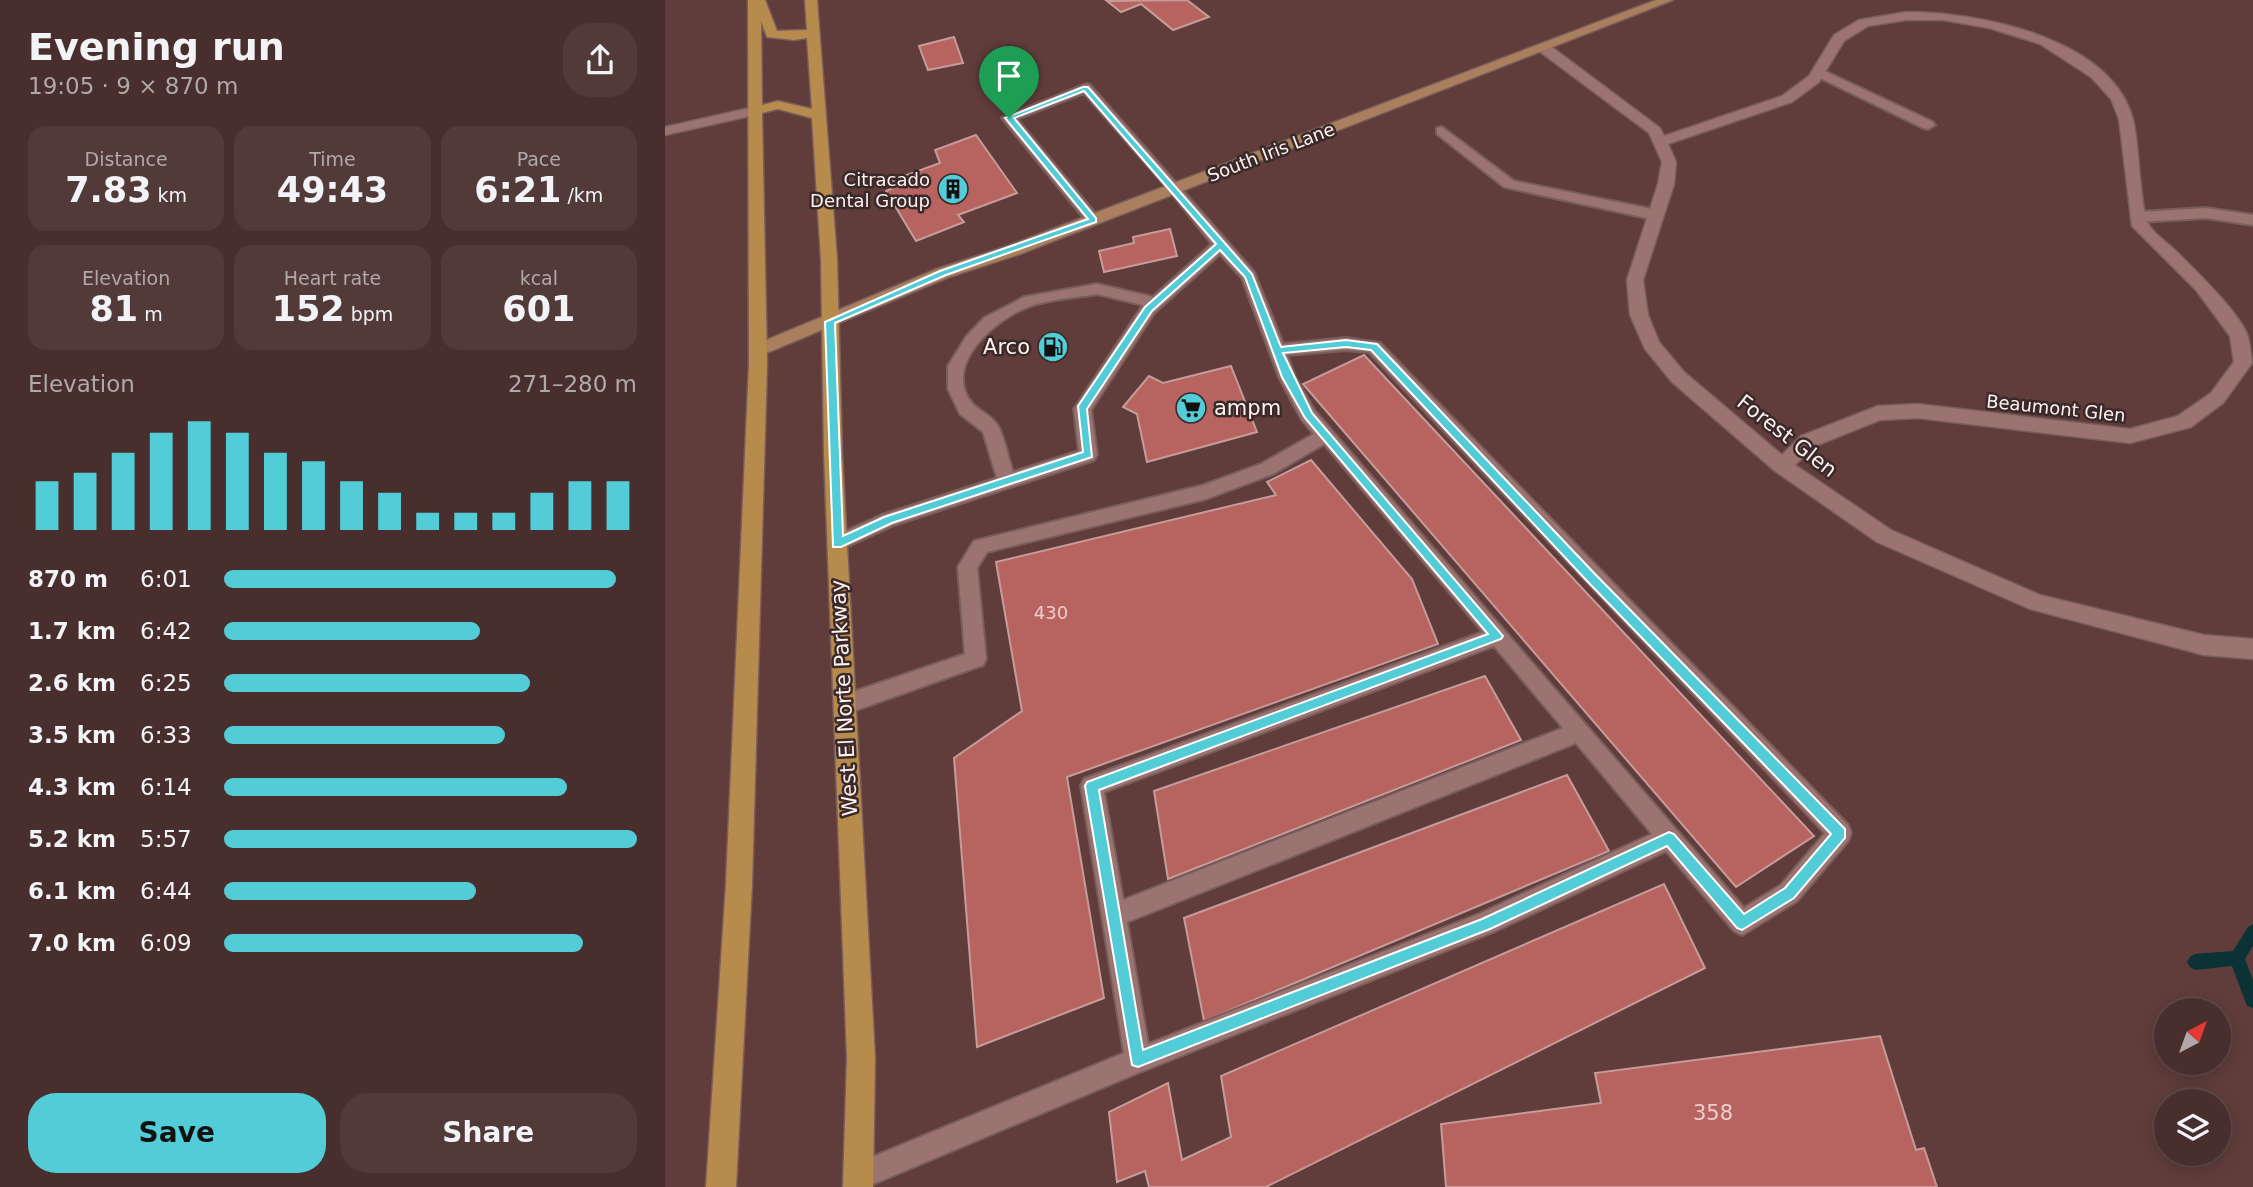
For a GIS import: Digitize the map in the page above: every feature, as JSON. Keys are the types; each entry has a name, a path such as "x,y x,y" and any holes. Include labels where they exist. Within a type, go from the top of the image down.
{"main road":[{"path":"721,1187 739,884 758,350 754,0"},
{"path":"760,0 772,34 794,36 813,33"},
{"name":"West El Norte Parkway","path":"811,0 829,259 837,543 860,1058 858,1182"},
{"path":"754,111 778,105 819,115"}],"street":[{"name":"South Iris Lane","path":"758,350 943,273 1093,220 1667,0"},
{"name":"Beaumont Glen","path":"1661,142 1787,99 1814,79 1839,38 1864,23 1906,16 1943,16 1991,24 2045,41 2096,74 2117,98 2126,119 2140,226 2201,286 2239,335 2243,363 2217,398 2184,422 2130,436 1918,411 1878,413 1808,441 1782,466"},
{"path":"1544,48 1655,131 1661,142"},
{"path":"665,131 754,111"},
{"name":"Forest Glen","path":"1661,142 1669,162 1635,281 1639,315 1651,345 1678,377 1782,466 1884,536 2037,603 2204,645 2253,649"}],"lane":[{"path":"1818,72 1928,125"},
{"path":"1093,220 1009,118 1086,88 1249,276 1287,377 1308,415 1742,923 1789,893 1840,834 1591,577 1374,347 1346,344 1278,350"},
{"path":"1442,131 1509,184 1656,215"},
{"path":"2138,217 2206,212 2253,220"},
{"path":"837,543 888,520 1088,455 1081,409 1149,309 1220,245"},
{"path":"1007,482 990,428 966,410 956,389 956,366 972,341 990,322 1024,302 1097,289 1156,303"},
{"path":"845,704 976,659 967,567 981,546 1206,492 1267,469 1326,435"},
{"path":"1138,1060 1092,786 1497,636"},
{"path":"1114,915 1578,732"},
{"path":"858,1182 1138,1060 1485,925 1669,838"}],"building":[{"path":"1187,0 1209,17 1173,30 1141,4 1121,12 1107,1"},
{"path":"954,37 963,63 928,70 919,46"},
{"name":"Citracado Dental Group","path":"976,135 1017,193 958,215 964,222 916,241 886,191 896,187 893,180 940,163 935,150"},
{"path":"1170,229 1177,256 1104,272 1099,251 1134,243 1133,237"},
{"path":"1364,355 1814,836 1736,887 1303,384"},
{"path":"1231,366 1257,432 1147,462 1137,414 1123,407 1149,376 1163,383"},
{"path":"1311,460 1412,579 1438,644 1067,777 1104,998 977,1047 954,758 1022,711 996,562 1276,495 1267,482"},
{"path":"1485,676 1521,740 1168,879 1154,791"},
{"path":"1567,775 1609,851 1204,1021 1184,918"},
{"path":"1664,884 1705,968 1266,1187 1149,1187 1145,1171 1117,1182 1109,1112 1168,1083 1182,1160 1231,1137 1221,1076"},
{"path":"1880,1036 1916,1150 1924,1148 1937,1187 1446,1187 1441,1124 1601,1103 1595,1073"}],"waterway":[{"path":"2237,958 2253,932"},
{"path":"2195,962 2237,958"},
{"path":"2237,958 2253,1000"}],"place":[{"name":"Citracado Dental Group","path":"953,189"},
{"name":"Arco","path":"1053,347"},
{"name":"ampm","path":"1191,408"}],"route":[{"path":"1009,118 1086,88 1249,276 1278,350 1346,344 1374,347 1591,577 1840,834 1789,893 1742,923 1669,838 1485,925 1138,1060 1092,786 1497,636 1308,415 1287,377 1249,276 1220,245 1149,309 1081,409 1088,455 888,520 837,543 830,322 943,273 1093,220 1009,118"}]}
